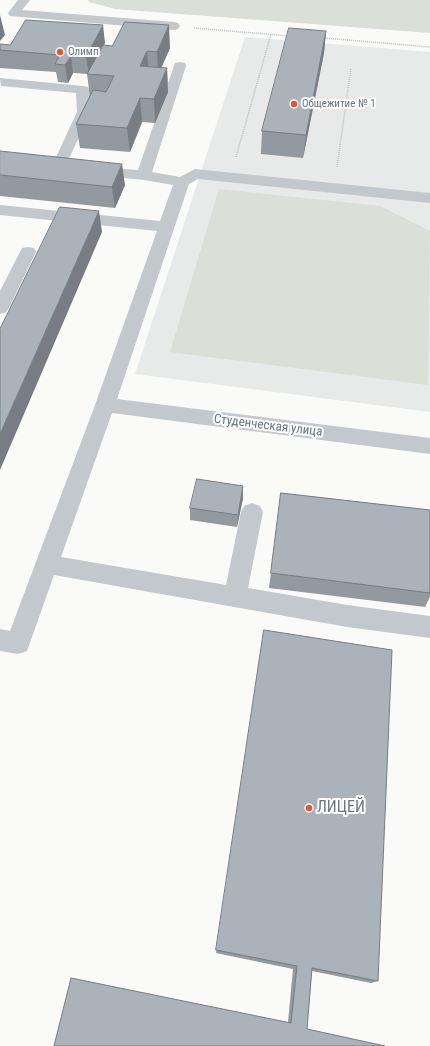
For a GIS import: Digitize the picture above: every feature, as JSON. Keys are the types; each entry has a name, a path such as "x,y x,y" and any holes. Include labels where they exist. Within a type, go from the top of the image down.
{"street":[{"path":"14,13 24,0"},
{"path":"0,17 14,13 174,26"},
{"path":"144,175 180,66"},
{"path":"1,82 83,90 84,112 51,168 144,175 182,182"},
{"path":"0,640 18,643 105,405 182,182 194,174 334,187 430,198"},
{"path":"0,210 167,227"},
{"path":"0,308 28,252"},
{"name":"Студенческая улица","path":"105,405 430,446"},
{"path":"235,596 252,512"},
{"path":"47,564 346,616 430,627"}],"path":[{"path":"174,26 294,36"},
{"path":"230,177 270,34"},
{"path":"318,38 430,47"},
{"path":"334,187 351,68"}],"shaded area":[{"path":"88,0 430,0 430,33 115,9 89,2"},
{"path":"245,37 430,52 430,412 135,374"},
{"path":"219,189 380,206 430,231 428,385 170,352"}],"building":[{"path":"26,20 103,25 86,57 71,56 65,65 55,64 60,55 0,50 0,44 10,45"},
{"path":"125,22 169,25 157,52 147,51 140,66 167,68 154,99 140,98 127,128 76,124 93,90 106,92 114,76 87,74 103,45 112,46"},
{"name":"Общежитие № 1","path":"289,28 326,31 306,135 262,131"},
{"path":"0,151 122,164 112,187 0,175"},
{"path":"60,207 99,211 0,434 0,329"},
{"path":"197,479 243,486 238,515 190,508"},
{"path":"281,493 430,510 430,593 271,573"},
{"name":"ЛИЦЕЙ","path":"264,630 392,650 378,981 312,968 307,1029 385,1046 54,1046 71,978 291,1023 297,966 216,950"}],"place":[{"name":"Олимп","path":"60,52"},
{"name":"Общежитие № 1","path":"294,104"},
{"name":"ЛИЦЕЙ","path":"309,808"}]}
